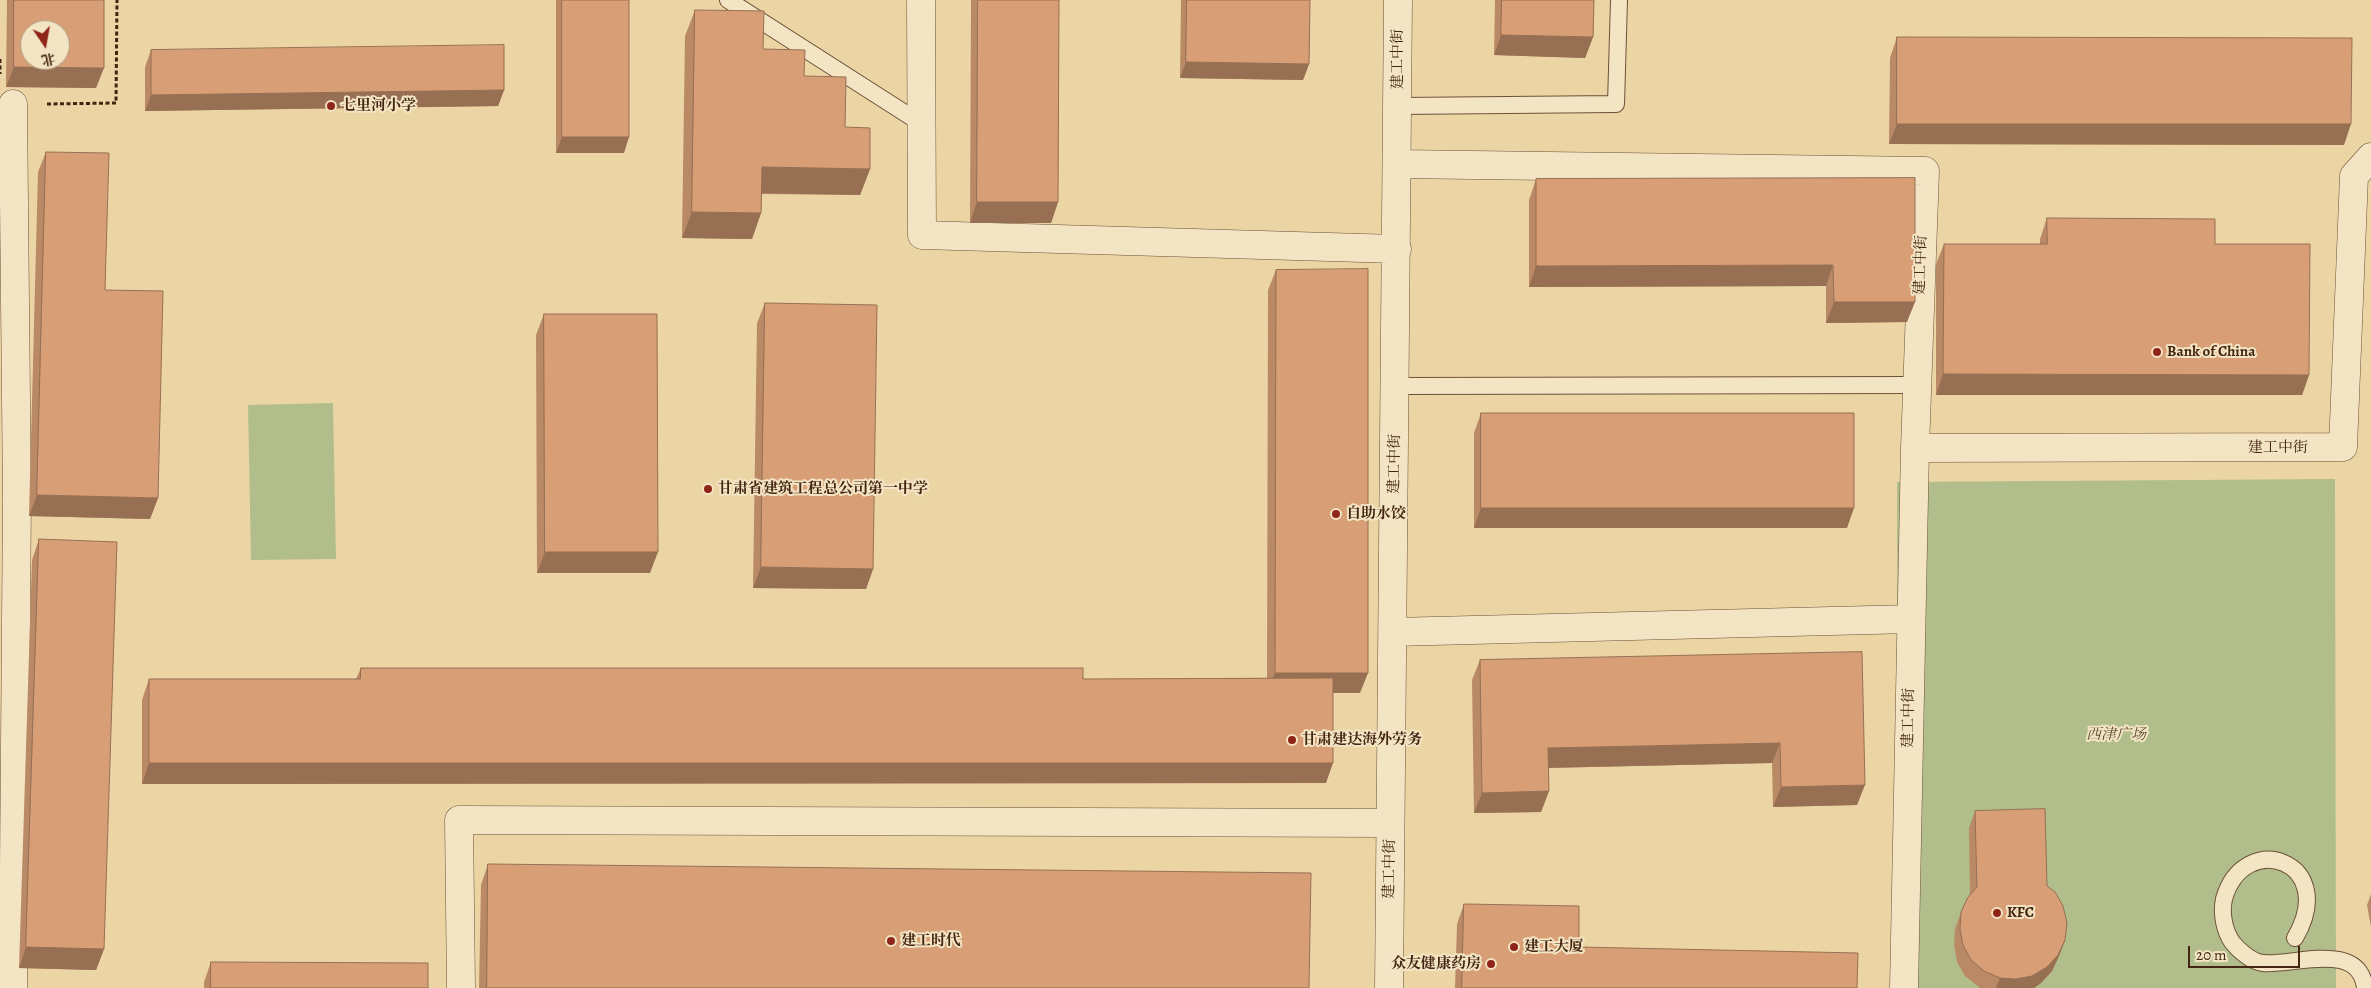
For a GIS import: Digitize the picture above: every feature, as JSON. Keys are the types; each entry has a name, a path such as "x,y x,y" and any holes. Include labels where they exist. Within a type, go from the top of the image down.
{"street":[{"path":"920,0 922,235 1397,250"},
{"name":"建工中街","path":"1389,988 1396,386 1398,0"},
{"path":"13,104 17,488 13,988"},
{"name":"建工中街","path":"1914,448 2343,447 2354,176 2371,156"},
{"name":"建工中街","path":"1398,164 1924,171 1914,448 1904,988"},
{"path":"1393,632 1911,619"},
{"path":"461,988 459,820 1390,823"}],"lane":[{"path":"728,0 922,124"},
{"path":"1398,106 1616,104 1619,0"},
{"path":"1396,386 1917,385"},
{"path":"2295,938 2303,924 2307,908 2307,892 2303,880 2295,870 2285,863 2273,859 2260,860 2238,872 2228,888 2223,906 2224,924 2232,942 2244,955 2262,963 2330,957 2341,959 2351,964 2359,973 2365,988"}],"path":[{"path":"13,104 116,103 117,0"}],"green space":[{"path":"333,403 336,559 251,560 248,405"},
{"name":"西津广场","path":"2335,479 2336,988 1898,988 1897,482"}],"building":[{"path":"14,0 104,0 104,68 70,68 70,20 20,20 20,67 14,67"},
{"path":"562,0 629,0 629,137 562,137"},
{"path":"978,0 1059,0 1058,202 977,202"},
{"path":"1187,0 1310,0 1309,64 1186,62"},
{"path":"1502,0 1594,0 1593,37 1501,35"},
{"path":"695,10 764,11 763,49 805,50 804,76 846,77 845,127 870,128 870,169 762,167 761,213 692,212"},
{"path":"1897,37 2352,38 2351,124 1897,124"},
{"path":"504,45 504,90 151,95 151,50"},
{"path":"46,152 109,153 105,290 163,291 158,498 37,495"},
{"path":"1915,178 1915,302 1834,302 1833,265 1536,266 1536,179"},
{"path":"2047,218 2215,219 2215,244 2310,244 2309,375 1943,374 1944,244 2047,244"},
{"path":"1368,269 1368,673 1275,673 1276,270"},
{"path":"765,303 877,305 873,569 761,567"},
{"path":"544,314 657,314 658,552 545,552"},
{"path":"1481,413 1854,413 1854,508 1481,508"},
{"path":"39,539 117,542 104,949 26,947"},
{"path":"1862,652 1865,785 1781,787 1780,743 1548,748 1549,791 1482,793 1480,660"},
{"path":"361,668 1083,668 1083,679 1333,678 1333,763 149,763 149,679 360,679"},
{"path":"2045,809 2047,886 2055,892 2063,906 2067,923 2065,940 2058,955 2047,967 2032,976 2016,979 2000,978 1984,971 1971,960 1963,945 1960,929 1961,912 1968,897 1977,887 1975,811"},
{"name":"建工时代","path":"488,864 1311,873 1309,988 487,988"},
{"path":"1464,904 1579,906 1579,947 1858,953 1857,988 1462,988"},
{"path":"211,962 428,963 428,988 211,988"}],"place":[{"name":"七里河小学","path":"331,106"},
{"name":"Bank of China","path":"2157,352"},
{"name":"甘肃省建筑工程总公司第一中学","path":"708,489"},
{"name":"自助水饺","path":"1336,514"},
{"name":"甘肃建达海外劳务","path":"1292,740"},
{"name":"KFC","path":"1997,913"},
{"name":"建工时代","path":"891,941"},
{"name":"建工大厦","path":"1514,947"},
{"name":"众友健康药房","path":"1491,964"}]}
